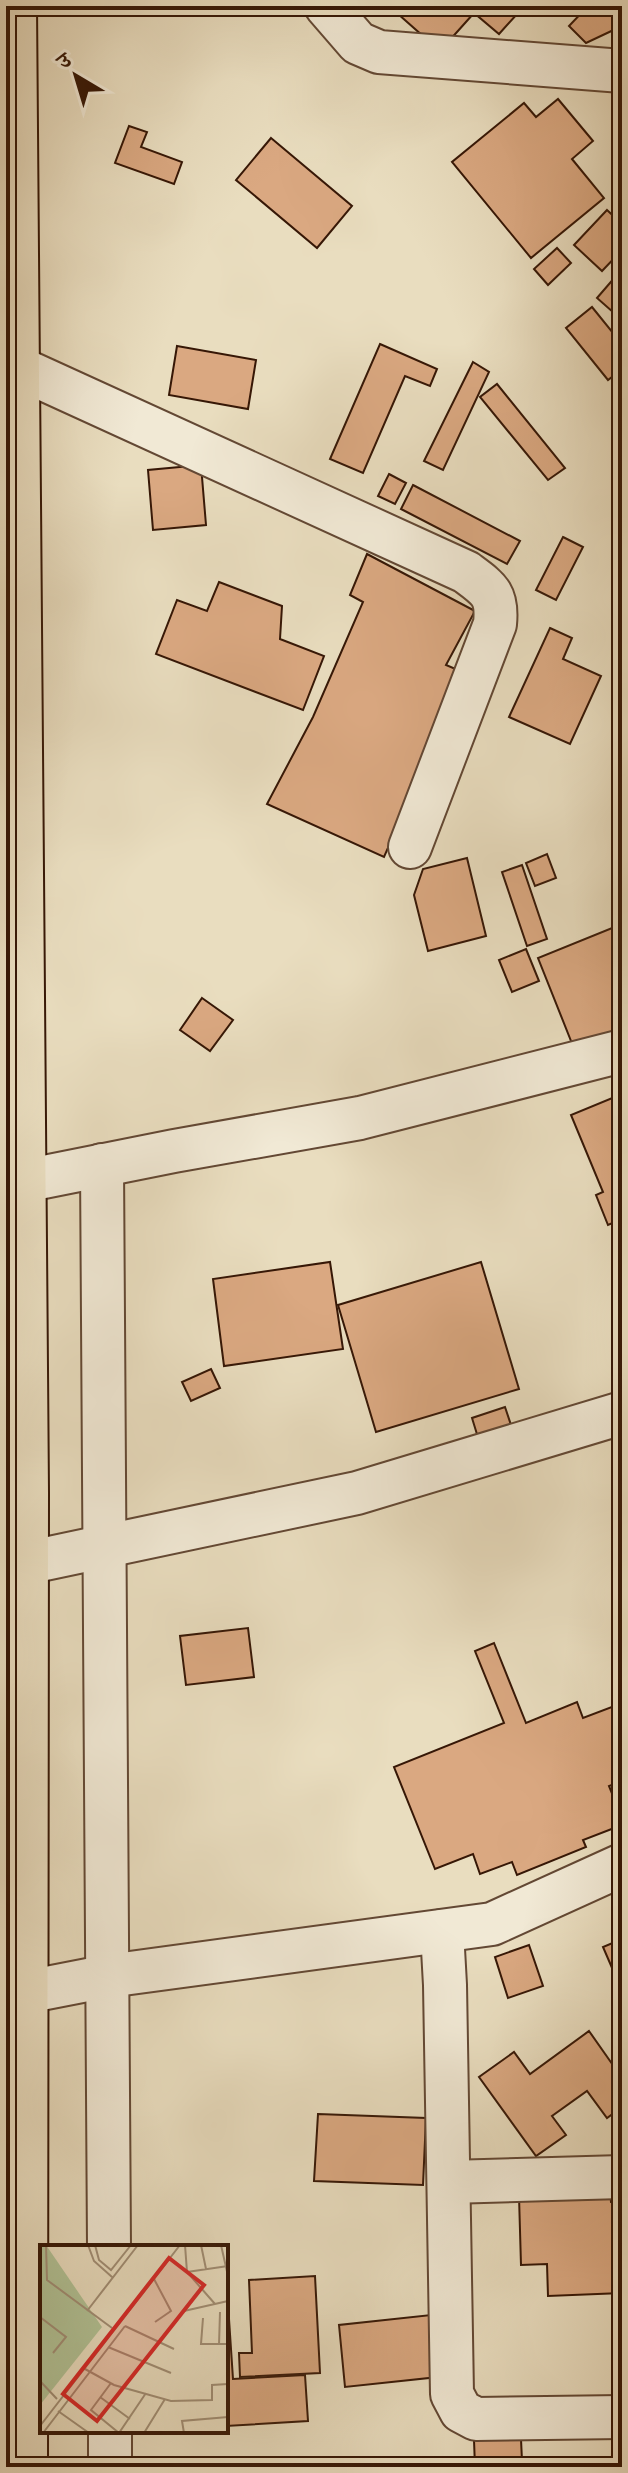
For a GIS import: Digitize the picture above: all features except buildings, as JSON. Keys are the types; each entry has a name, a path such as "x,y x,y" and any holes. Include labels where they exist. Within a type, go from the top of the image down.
{"main road":[{"path":"11,18 24,1181 25,2467"}],"street":[{"path":"326,6 358,43 379,52 622,71"},
{"path":"17,367 466,572 488,588 497,604 495,624 410,847"},
{"path":"24,1181 360,1118 622,1051"},
{"path":"102,1165 109,2245"},
{"path":"26,1563 357,1493 622,1413"},
{"path":"26,1992 108,1976 492,1924 622,1865"},
{"path":"442,1931 452,2394 461,2411 476,2419 622,2417"},
{"path":"449,2182 622,2177"},
{"path":"110,2433 110,2467"}]}
